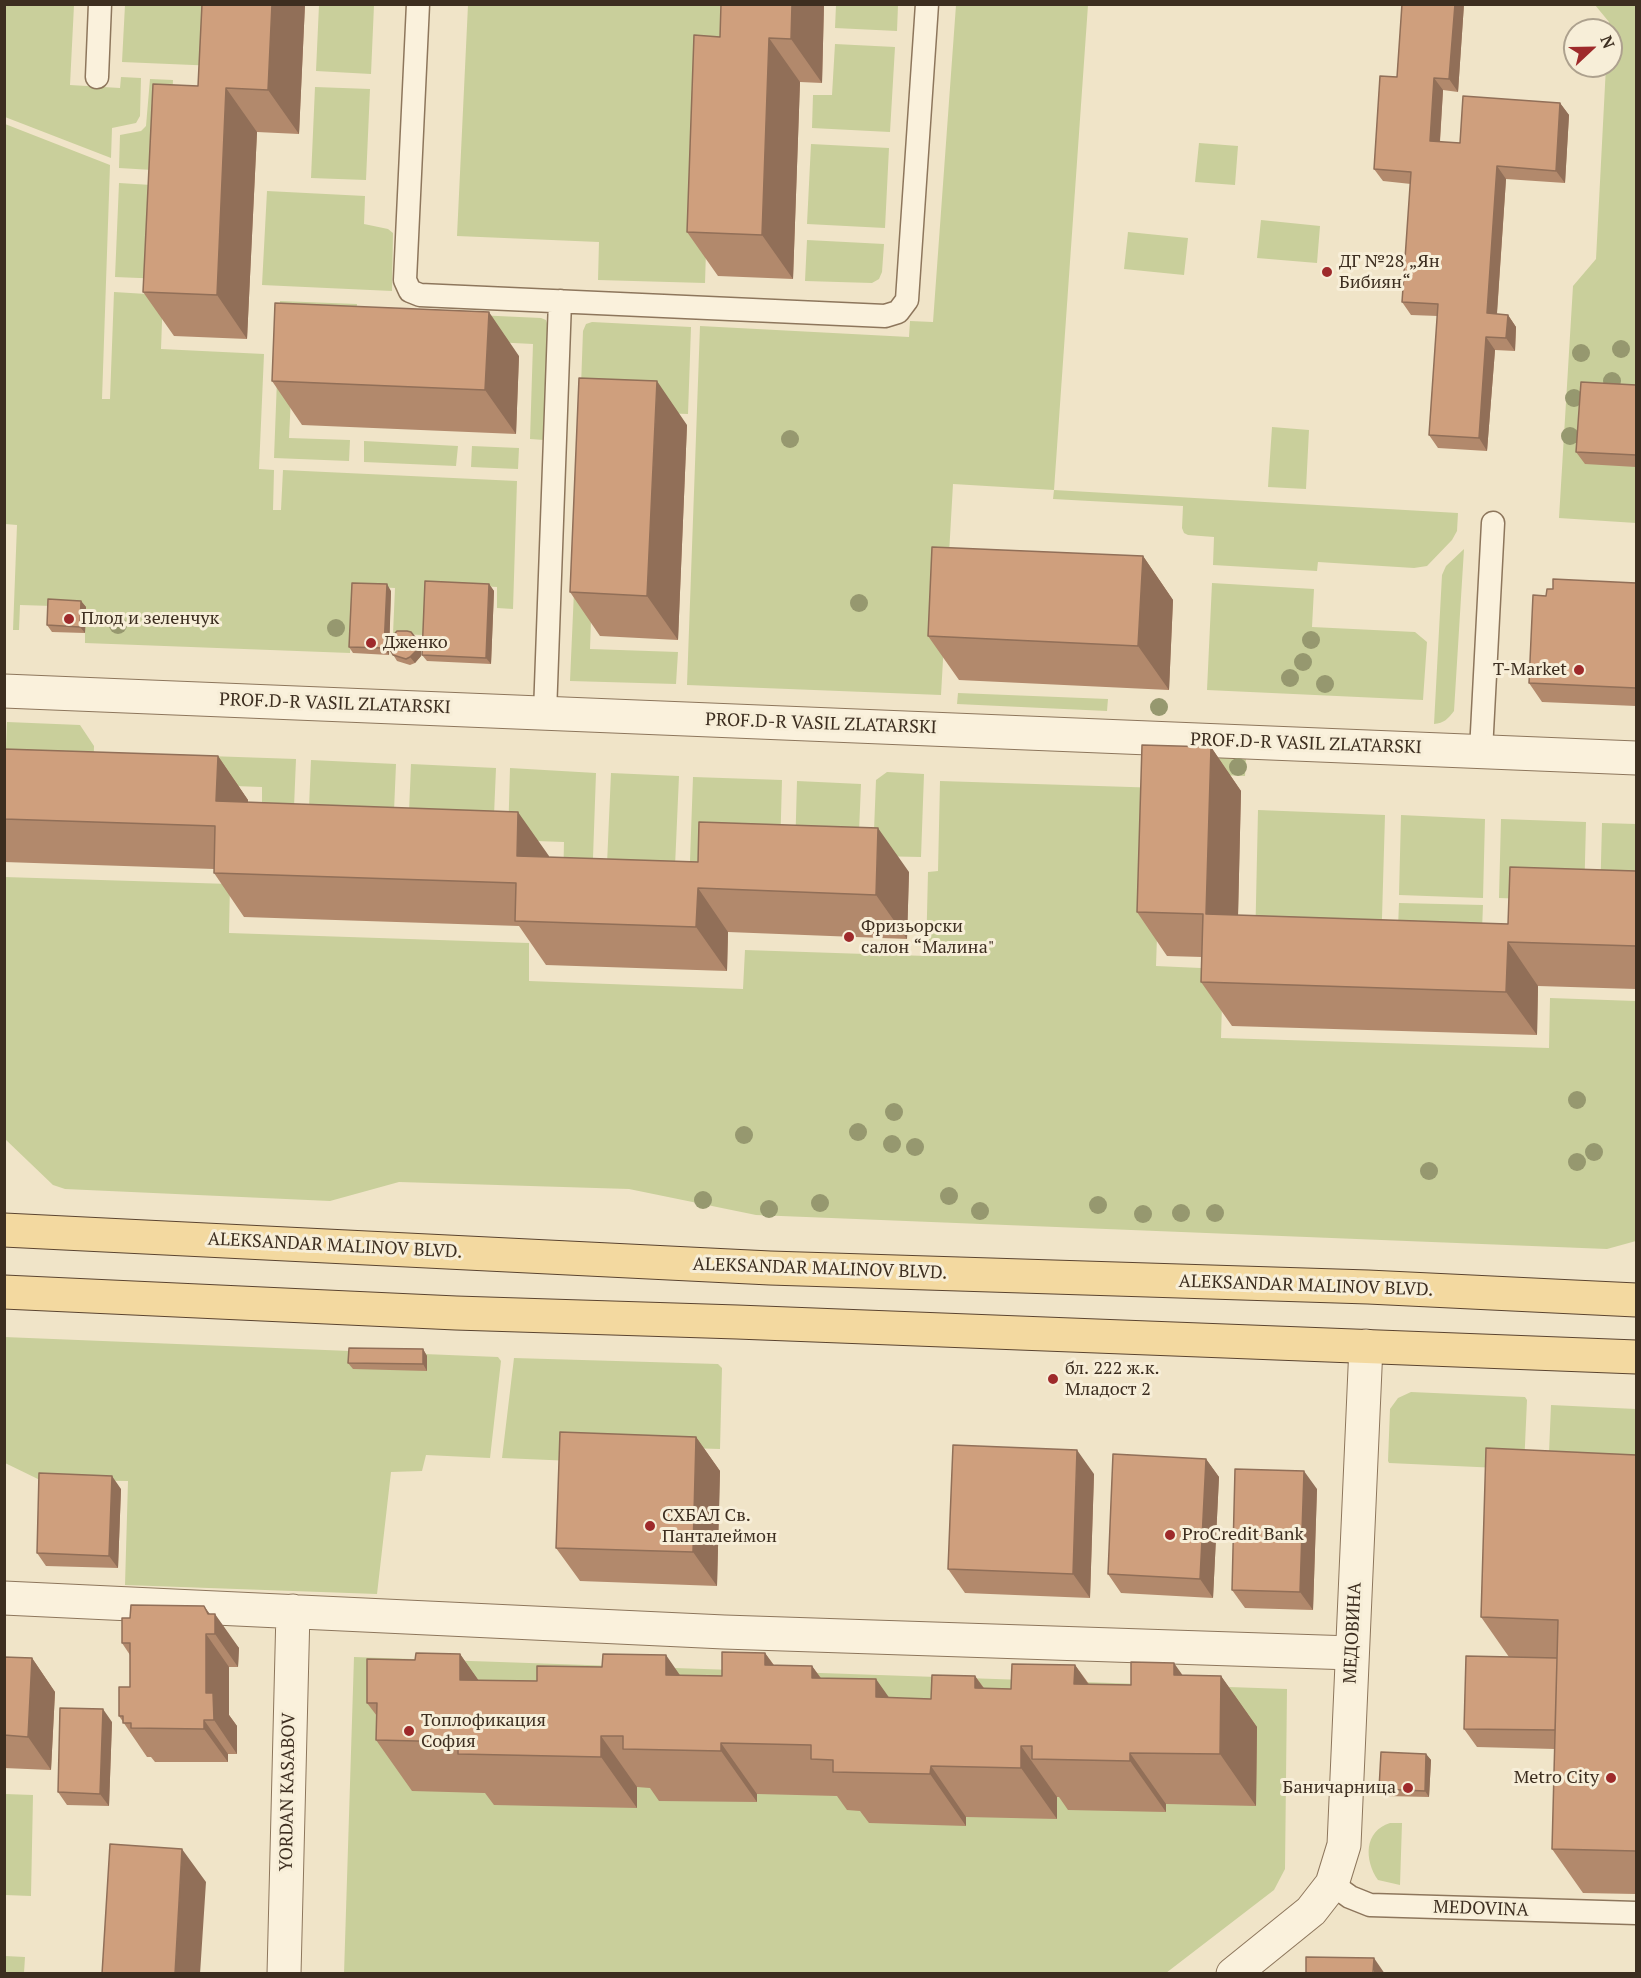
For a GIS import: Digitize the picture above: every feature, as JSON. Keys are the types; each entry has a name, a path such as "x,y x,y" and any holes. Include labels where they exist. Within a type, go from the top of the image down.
{"main road":[{"name":"ALEKSANDAR MALINOV BLVD.","path":"4,1230 770,1268 1356,1287 1636,1300"},
{"path":"4,1292 456,1313 1636,1357"}],"street":[{"name":"PROF.D-R VASIL ZLATARSKI","path":"4,691 1636,758"},
{"name":"МЕДОВИНА","path":"1332,1884 1344,1845 1366,1346"},
{"path":"4,1598 724,1632 1352,1653"},
{"name":"YORDAN KASABOV","path":"284,1974 293,1611"},
{"path":"1233,1974 1311,1911 1332,1884"}],"lane":[{"path":"97,77 100,4"},
{"path":"418,4 405,280 410,291 420,295 885,316 898,312 907,300 927,4"},
{"path":"545,713 560,301"},
{"path":"1481,751 1493,523"},
{"name":"MEDOVINA","path":"1332,1884 1350,1897 1370,1905 1636,1913"}],"green space":[{"path":"6,5 74,5 70,85 120,88 121,77 141,78 140,116 136,123 112,128 111,158 5,117"},
{"path":"125,5 220,5 217,66 122,62"},
{"path":"319,5 374,5 371,74 316,71"},
{"path":"468,5 741,5 710,123 705,283 598,280 599,242 457,236"},
{"path":"836,5 898,5 897,31 835,28"},
{"path":"956,5 1088,5 1054,490 953,484 941,695 687,685 700,326 909,337 910,321 933,322"},
{"path":"1595,5 1636,5 1636,523 1559,518 1573,286 1596,259 1605,78 1623,78 1623,18 1606,18"},
{"path":"835,44 895,47 890,132 812,128 813,95 832,95"},
{"path":"150,79 173,80 169,171 119,168 120,135 141,131 146,126"},
{"path":"315,87 370,89 366,180 311,178"},
{"path":"5,124 110,165 102,399 110,399 114,292 163,295 161,349 264,354 259,469 274,470 273,510 281,510 283,470 517,481 513,609 497,608 497,587 426,583 424,635 393,634 395,588 354,586 350,653 85,643 85,607 20,605 19,630 13,630 17,525 5,524"},
{"path":"1199,143 1238,146 1235,185 1195,182"},
{"path":"811,144 889,148 885,228 807,224"},
{"path":"119,183 168,186 164,279 115,277"},
{"path":"267,191 365,196 364,224 388,229 393,233 392,291 262,285"},
{"path":"1261,220 1320,226 1317,263 1257,258"},
{"path":"1128,232 1188,238 1184,275 1124,269"},
{"path":"807,240 884,244 882,272 879,279 872,283 805,281"},
{"path":"280,301 357,304 355,335 294,333 289,438 350,440 349,461 274,458"},
{"path":"476,315 546,320 548,326 544,440 530,439 533,344 474,341"},
{"path":"592,322 691,327 688,414 600,411 578,469 583,331 586,324"},
{"path":"1272,427 1309,430 1306,489 1268,487"},
{"path":"364,441 458,446 456,466 364,462"},
{"path":"472,446 519,448 518,469 471,467"},
{"path":"1054,490 1458,513 1457,531 1452,540 1427,566 1414,568 1318,562 1317,571 1213,565 1214,537 1184,533 1182,528 1183,506 1053,499"},
{"path":"1464,549 1454,711 1446,720 1434,724 1442,575 1446,566"},
{"path":"1212,583 1314,589 1312,627 1415,632 1427,642 1423,700 1207,690"},
{"path":"574,591 592,592 590,649 678,652 676,684 570,681"},
{"path":"958,693 1108,699 1107,711 957,704"},
{"path":"7,722 80,725 94,746 93,781 5,777"},
{"path":"1173,755 1246,759 1245,776 1172,773"},
{"path":"209,756 296,759 293,832 262,831 262,787 207,785"},
{"path":"311,760 396,764 393,835 308,832"},
{"path":"411,764 496,768 493,839 408,836"},
{"path":"510,768 596,773 592,886 563,885 564,842 508,840"},
{"path":"887,772 924,774 921,857 873,856 876,780"},
{"path":"611,773 679,776 674,889 606,887"},
{"path":"693,777 782,780 780,853 689,889"},
{"path":"797,781 861,784 858,856 795,853"},
{"path":"940,781 1162,788 1156,966 1223,969 1221,1038 1549,1048 1550,998 1636,1001 1636,1241 1607,1249 756,1215 629,1189 399,1182 330,1201 65,1189 53,1185 5,1139 4,877 230,884 229,933 529,943 529,981 743,989 745,950 926,956 928,872 938,871"},
{"path":"1258,810 1385,815 1381,952 1255,948"},
{"path":"1401,815 1485,819 1483,898 1399,895"},
{"path":"1501,819 1586,822 1584,901 1499,898"},
{"path":"1602,823 1636,824 1636,903 1600,902"},
{"path":"1399,903 1483,905 1481,955 1397,952"},
{"path":"4,1337 498,1357 501,1361 490,1458 426,1455 422,1471 391,1472 377,1594 125,1585 128,1481 40,1480 5,1463"},
{"path":"514,1358 718,1364 722,1368 720,1449 579,1445 573,1461 502,1458"},
{"path":"1411,1392 1525,1397 1527,1400 1524,1467 1521,1469 1389,1463 1390,1409 1398,1398"},
{"path":"1551,1405 1636,1409 1636,1458 1549,1453"},
{"path":"354,1657 1287,1689 1285,1869 1274,1890 1166,1973 344,1974"},
{"path":"5,1794 33,1795 31,1896 5,1895"},
{"path":"1390,1823 1402,1823 1400,1885 1378,1880 1370,1864 1371,1839 1375,1832"},
{"path":"5,1956 25,1957 24,1973 5,1973"}],"building":[{"path":"202,4 272,4 268,90 226,88 217,295 143,292 153,84 198,86"},
{"path":"721,4 792,4 791,39 769,38 762,235 687,232 694,35 720,37"},
{"path":"1402,4 1455,4 1449,79 1434,78 1430,141 1460,143 1463,96 1560,103 1556,171 1497,166 1487,313 1508,315 1506,338 1486,337 1479,438 1429,435 1438,304 1402,302 1411,172 1374,169 1380,76 1397,77"},
{"path":"275,303 489,312 485,390 272,381"},
{"path":"579,378 657,381 647,596 570,592"},
{"path":"1581,382 1636,385 1636,455 1576,452"},
{"path":"932,547 1143,556 1138,646 928,636"},
{"path":"1553,579 1636,583 1636,688 1529,683 1533,595 1546,596 1547,589 1553,589"},
{"path":"425,581 489,584 486,658 422,655"},
{"path":"352,583 387,584 384,648 349,647"},
{"name":"Плод и зеленчук","path":"48,599 81,601 80,627 47,625"},
{"path":"397,631 411,632 417,640 417,650 406,659 393,655 388,646"},
{"path":"1142,745 1211,747 1206,914 1508,924 1510,867 1636,871 1636,946 1508,942 1506,992 1201,982 1203,914 1137,912"},
{"path":"4,749 218,756 216,801 518,812 517,856 698,862 699,822 878,828 876,895 698,888 696,927 515,921 516,883 214,873 215,826 4,819"},
{"path":"349,1348 423,1349 423,1364 348,1363"},
{"path":"560,1432 696,1437 693,1552 556,1548"},
{"path":"953,1445 1077,1450 1073,1574 948,1569"},
{"name":"Metro City","path":"1486,1448 1636,1455 1636,1851 1552,1849 1558,1620 1481,1617"},
{"name":"ProCredit Bank","path":"1113,1454 1206,1459 1200,1579 1108,1574"},
{"path":"1235,1469 1304,1471 1300,1592 1232,1590"},
{"path":"39,1473 112,1476 109,1556 37,1553"},
{"path":"131,1605 204,1606 208,1614 215,1614 215,1634 206,1634 206,1693 213,1693 214,1720 204,1720 204,1729 131,1728 131,1723 123,1723 123,1716 119,1716 119,1687 130,1687 130,1643 122,1643 122,1618 130,1618"},
{"path":"722,1652 765,1653 765,1665 812,1666 812,1678 876,1679 876,1697 931,1699 932,1675 975,1676 975,1688 1011,1689 1012,1664 1075,1665 1074,1684 1131,1685 1131,1662 1174,1663 1174,1675 1221,1676 1220,1754 1130,1753 1130,1761 1032,1759 1032,1746 1021,1746 1021,1768 931,1766 930,1774 833,1772 833,1760 811,1759 811,1745 721,1743 721,1751 623,1749 623,1736 601,1736 601,1757 458,1754 458,1742 376,1740 377,1703 367,1703 367,1659 415,1660 416,1653 460,1654 460,1680 537,1681 537,1666 602,1667 603,1654 666,1655 666,1675 722,1676"},
{"path":"1466,1656 1557,1658 1555,1730 1464,1729"},
{"path":"4,1657 32,1658 28,1737 4,1735"},
{"path":"60,1708 103,1709 100,1794 58,1792"},
{"path":"1381,1752 1426,1754 1425,1791 1379,1789"},
{"path":"110,1844 182,1849 175,1974 102,1974"},
{"path":"1306,1957 1374,1958 1373,1973 1388,1974 1306,1974"}],"place":[{"name":"ДГ №28 „Ян Бибиян“","path":"1327,272"},
{"name":"Плод и зеленчук","path":"69,619"},
{"name":"Дженко","path":"371,643"},
{"name":"T-Market","path":"1579,670"},
{"name":"Фризьорски салон “Малина\"","path":"849,937"},
{"name":"бл. 222 ж.к. Младост 2","path":"1053,1379"},
{"name":"СХБАЛ Св. Панталеймон","path":"650,1526"},
{"name":"ProCredit Bank","path":"1170,1535"},
{"name":"Топлофикация София","path":"409,1731"},
{"name":"Metro City","path":"1611,1778"},
{"name":"Баничарница","path":"1408,1788"}]}
